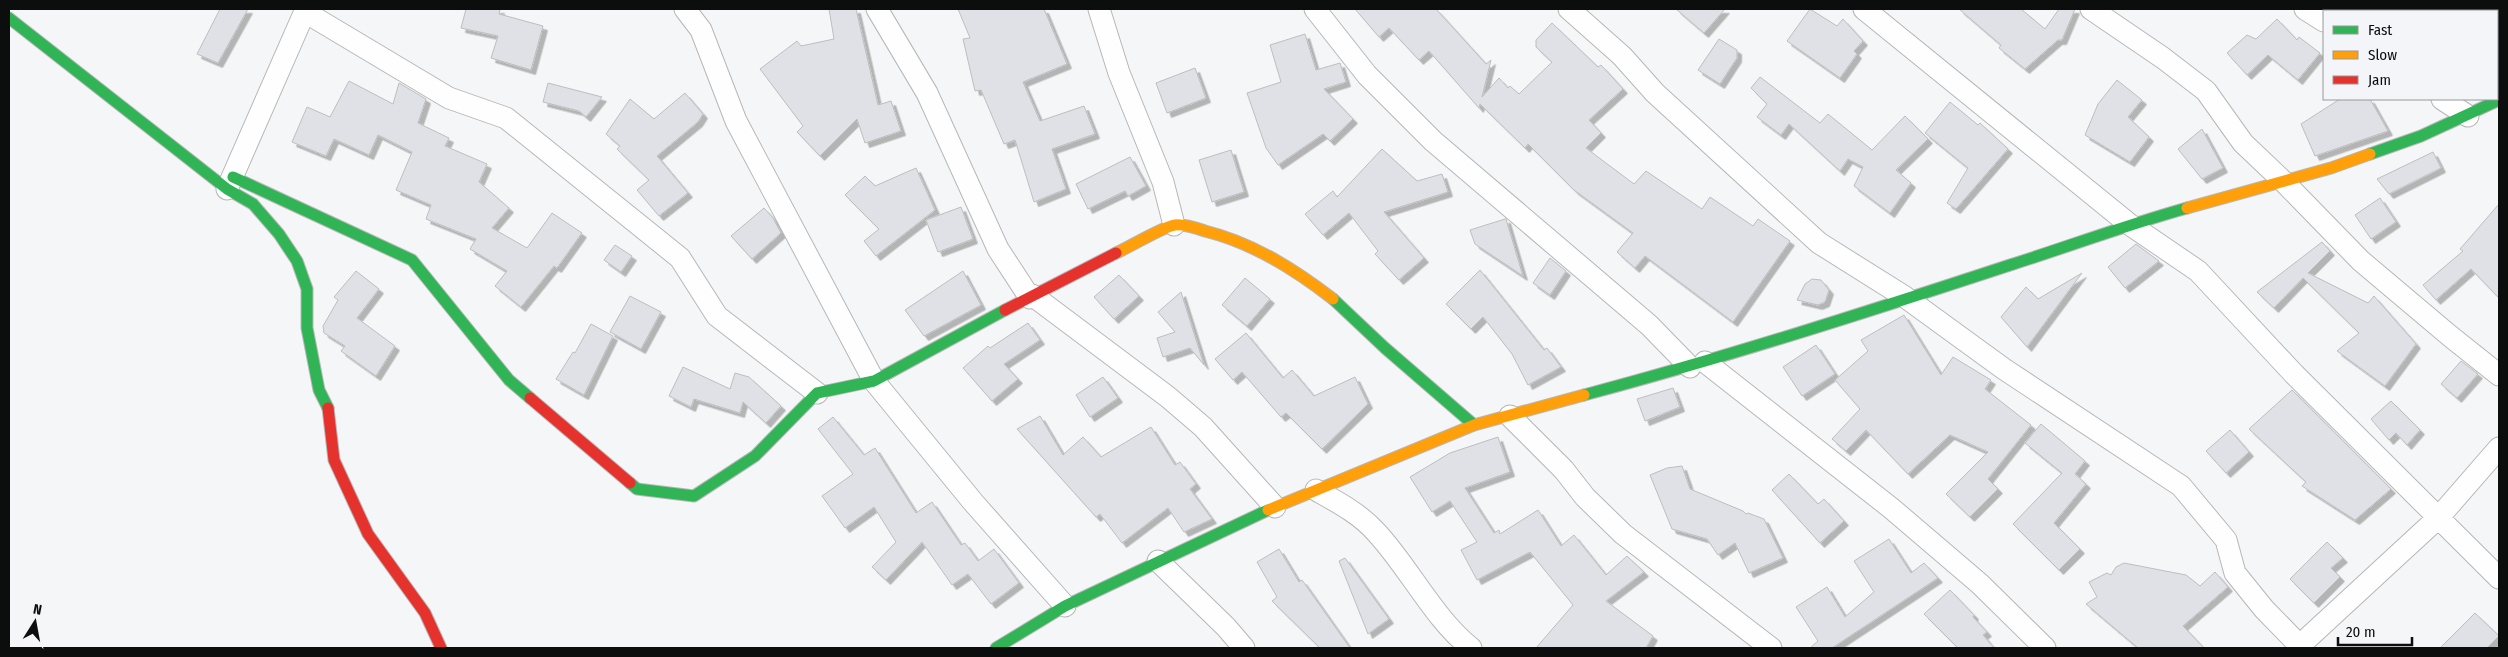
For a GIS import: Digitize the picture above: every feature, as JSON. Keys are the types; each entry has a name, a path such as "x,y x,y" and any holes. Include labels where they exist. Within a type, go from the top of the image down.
{"street":[{"path":"685,9 701,30 736,121 874,380 973,502 1064,606"},
{"path":"877,9 927,93 998,249 1031,296 1168,397 1203,427 1275,507"},
{"path":"1099,9 1119,73 1163,182 1174,226"},
{"path":"1315,9 1367,75 1433,141 1697,364 1890,508 1965,571 2045,648"},
{"path":"1569,9 1622,56 1655,93 1819,243 1905,297 2004,369 2181,486 2226,540 2235,573 2300,648 2439,516 2499,448"},
{"path":"1864,9 2129,224 2198,271 2294,374 2439,516 2499,578"},
{"path":"2091,9 2163,58 2206,91 2243,143 2361,261 2499,375"},
{"path":"2305,9 2323,20"},
{"path":"230,183 305,10 449,98 506,118 680,258 717,316 817,393"},
{"path":"9,18 230,183 253,204 280,234 297,261 306,289 309,344 319,390 328,409 334,460 368,534 425,613 441,648"},
{"path":"2444,100 2468,116"},
{"path":"996,648 1064,606 1158,561 1275,507 1474,425 1697,364 1787,337 1905,297 2008,266 2129,224 2284,182 2375,154 2468,116 2499,100"},
{"path":"230,183 412,260 508,380 637,490 694,496 755,456 817,393 874,380 1031,296 1174,226 1197,227 1234,239 1283,264 1336,300 1373,337 1474,425"},
{"path":"1510,416 1564,470 1585,497 1623,534 1771,648"},
{"path":"1316,490 1355,512 1376,532 1425,596 1471,648"},
{"path":"1158,561 1226,627 1244,648"}],"building":[{"path":"220,9 248,9 218,63 197,54"},
{"path":"466,9 500,9 499,14 543,26 531,70 491,58 498,36 461,28"},
{"path":"829,9 856,9 878,105 891,101 901,131 865,143 857,119 820,156 797,132 803,126 760,69 797,41 801,46 834,39"},
{"path":"958,9 1044,9 1067,64 1023,82 1040,121 1084,106 1095,134 1052,149 1066,189 1034,202 1015,140 1004,144 981,90 975,91 963,39 970,38"},
{"path":"1355,9 1436,9 1486,64 1491,60 1482,97 1499,78 1508,88 1510,86 1519,94 1552,62 1536,47 1536,40 1552,23 1598,67 1601,65 1623,89 1589,120 1601,133 1586,148 1634,184 1646,171 1702,209 1710,197 1753,226 1758,219 1790,241 1733,322 1645,256 1635,268 1617,252 1633,233 1574,190 1528,144 1525,148 1480,104 1479,108 1429,51 1419,60 1389,28 1379,37"},
{"path":"1676,9 1725,9 1704,33"},
{"path":"1810,9 1837,26 1843,19 1863,41 1854,51 1857,54 1840,78 1787,41"},
{"path":"1959,9 2021,9 2045,29 2059,9 2075,9 2062,40 2058,40 2025,69 1999,48 2001,45"},
{"path":"2277,19 2297,40 2299,37 2320,53 2298,80 2268,55 2247,75 2227,53 2247,35 2256,39"},
{"path":"1305,34 1316,70 1340,63 1346,82 1324,89 1353,119 1330,141 1323,134 1278,165 1266,148 1247,93 1281,82 1270,45"},
{"path":"1719,39 1737,50 1737,58 1720,84 1698,70"},
{"path":"1195,68 1206,98 1167,113 1156,83"},
{"path":"1760,77 1820,123 1828,114 1872,150 1905,116 1928,139 1896,170 1911,183 1890,213 1854,186 1863,167 1848,159 1840,171 1789,124 1781,135 1757,117 1767,104 1751,88"},
{"path":"2117,80 2142,100 2128,117 2149,137 2130,162 2085,135 2098,104"},
{"path":"349,81 393,104 399,83 426,99 418,123 449,138 445,146 487,164 479,182 509,208 492,228 527,248 552,213 582,233 557,268 554,266 521,307 495,286 507,271 470,249 476,239 426,219 431,205 396,190 412,152 378,135 369,155 334,139 326,156 292,142 307,107 330,117"},
{"path":"548,83 602,97 586,117 579,111 543,102"},
{"path":"685,93 703,114 698,122 657,156 688,193 659,216 637,190 649,180 617,149 620,146 606,134 630,99 654,119"},
{"path":"2338,100 2371,100 2388,131 2315,156 2301,124"},
{"path":"1950,102 1978,125 1980,123 2008,149 1956,209 1947,203 1968,168 1925,133"},
{"path":"2202,129 2223,168 2202,179 2178,149"},
{"path":"1382,149 1417,181 1442,174 1448,192 1384,212 1424,258 1399,280 1375,254 1378,251 1349,213 1323,235 1305,214 1333,191 1337,197"},
{"path":"1231,150 1244,192 1212,202 1199,160"},
{"path":"2433,152 2441,168 2389,194 2377,179"},
{"path":"1130,157 1146,186 1128,196 1125,191 1088,209 1076,184"},
{"path":"916,168 935,210 876,256 864,241 879,229 845,195 865,176 875,186"},
{"path":"2380,198 2396,222 2371,239 2355,215"},
{"path":"2499,204 2499,298 2471,269 2436,300 2423,285 2463,251 2460,249"},
{"path":"961,207 973,239 938,252 926,220"},
{"path":"764,208 773,218 781,233 752,259 731,236"},
{"path":"1506,219 1523,276 1475,244 1470,230"},
{"path":"2322,242 2330,251 2308,273 2368,303 2374,296 2416,344 2385,386 2337,351 2359,333 2303,278 2274,308 2257,292"},
{"path":"2136,244 2159,261 2125,288 2108,267"},
{"path":"615,245 632,256 621,272 604,260"},
{"path":"1550,258 1566,271 1550,295 1533,283"},
{"path":"1480,270 1544,350 1547,348 1561,367 1528,385 1512,354 1483,317 1471,329 1446,304"},
{"path":"356,271 379,289 357,318 395,346 376,376 341,351 345,346 324,333 323,326 338,300 334,297"},
{"path":"963,271 981,305 924,336 905,310"},
{"path":"2082,273 2027,347 2001,317 2026,287 2038,299"},
{"path":"1119,275 1139,296 1114,319 1094,297"},
{"path":"1245,278 1270,299 1247,326 1222,305"},
{"path":"1812,279 1821,280 1829,290 1825,302 1818,305 1797,300 1805,284"},
{"path":"1181,292 1204,365 1190,348 1163,357 1157,338 1175,332 1158,312"},
{"path":"630,296 661,312 641,349 610,332"},
{"path":"1904,315 1941,375 1953,357 1991,380 1985,389 2031,425 1988,479 1998,489 1970,517 1946,494 1988,452 1950,435 1908,474 1866,430 1846,451 1832,439 1860,409 1835,380 1868,351 1861,340"},
{"path":"1028,323 1040,340 1004,364 1018,379 992,401 963,368 988,346 990,348"},
{"path":"591,324 613,336 584,395 556,379 573,352 575,353"},
{"path":"1246,333 1283,378 1292,370 1314,396 1355,377 1368,404 1322,449 1286,413 1281,417 1242,372 1233,380 1215,359"},
{"path":"1816,345 1835,374 1802,396 1783,367"},
{"path":"2461,361 2478,374 2457,398 2441,384"},
{"path":"683,367 730,389 735,373 749,377 781,406 766,423 743,402 740,413 694,399 691,407 669,396"},
{"path":"1103,377 1118,398 1090,417 1076,395"},
{"path":"1673,388 1680,407 1645,421 1637,399"},
{"path":"2292,390 2391,489 2355,520 2302,486 2306,482 2249,429"},
{"path":"2391,401 2420,430 2407,445 2396,433 2389,440 2371,419"},
{"path":"1040,416 1063,455 1083,437 1101,457 1151,427 1175,465 1180,462 1196,484 1190,489 1212,519 1184,532 1168,508 1122,543 1100,514 1096,517 1017,429"},
{"path":"833,417 864,455 875,448 916,513 932,502 961,545 965,543 978,561 994,549 1019,583 991,604 968,574 952,585 922,542 886,580 872,567 896,542 874,507 845,528 822,496 853,474 818,429"},
{"path":"2041,424 2085,461 2075,474 2086,484 2054,523 2080,549 2059,570 2013,524 2062,473 2025,443"},
{"path":"2230,430 2249,452 2226,473 2206,451"},
{"path":"1498,437 1510,472 1465,488 1494,533 1499,530 1500,534 1538,510 1561,546 1574,535 1606,575 1627,556 1644,572 1606,601 1653,636 1646,648 1536,648 1573,605 1530,552 1477,580 1461,550 1477,542 1450,501 1432,512 1410,477 1450,453"},
{"path":"1682,466 1690,489 1743,511 1746,514 1764,519 1783,558 1749,573 1735,543 1718,555 1707,539 1672,529 1650,475 1667,468"},
{"path":"1789,474 1818,504 1824,499 1844,521 1820,543 1772,490"},
{"path":"1889,539 1911,573 1924,563 1938,578 1832,648 1810,648 1818,641 1796,607 1827,587 1845,617 1874,592 1854,561"},
{"path":"2327,542 2343,558 2331,568 2340,577 2314,603 2290,579"},
{"path":"1279,549 1299,582 1302,580 1350,648 1320,648 1272,601 1277,597 1257,562"},
{"path":"1345,558 1389,619 1368,634 1339,561"},
{"path":"2124,563 2186,575 2200,586 2215,572 2228,587 2183,626 2204,648 2138,648 2086,604 2097,597 2089,582 2107,573 2111,575 2116,567"},
{"path":"1950,590 1987,632 1983,635 1994,648 1958,648 1924,614"},
{"path":"2475,613 2499,636 2487,648 2440,648"}],"traffic: fast":[{"path":"9,18 227,189 253,204 279,234 297,261 307,289 307,328 319,390 328,408"},
{"path":"2370,154 2421,136 2499,100"},
{"path":"233,177 412,260 509,380 530,398"},
{"path":"1584,395 1797,334 2187,208"},
{"path":"1333,299 1385,348 1474,425"},
{"path":"630,483 637,489 694,496 755,456 817,393 874,381 1005,310"},
{"path":"996,648 1065,606 1268,510"}],"traffic: slow":[{"path":"2187,208 2331,168 2370,154"},
{"path":"1116,253 1170,226 1190,226 1240,242 1272,258 1303,277 1333,299"},
{"path":"1268,510 1474,425 1584,395"}],"traffic: jam":[{"path":"1005,310 1116,253"},
{"path":"530,398 630,483"},
{"path":"328,408 334,460 368,534 425,613 441,648"}]}
